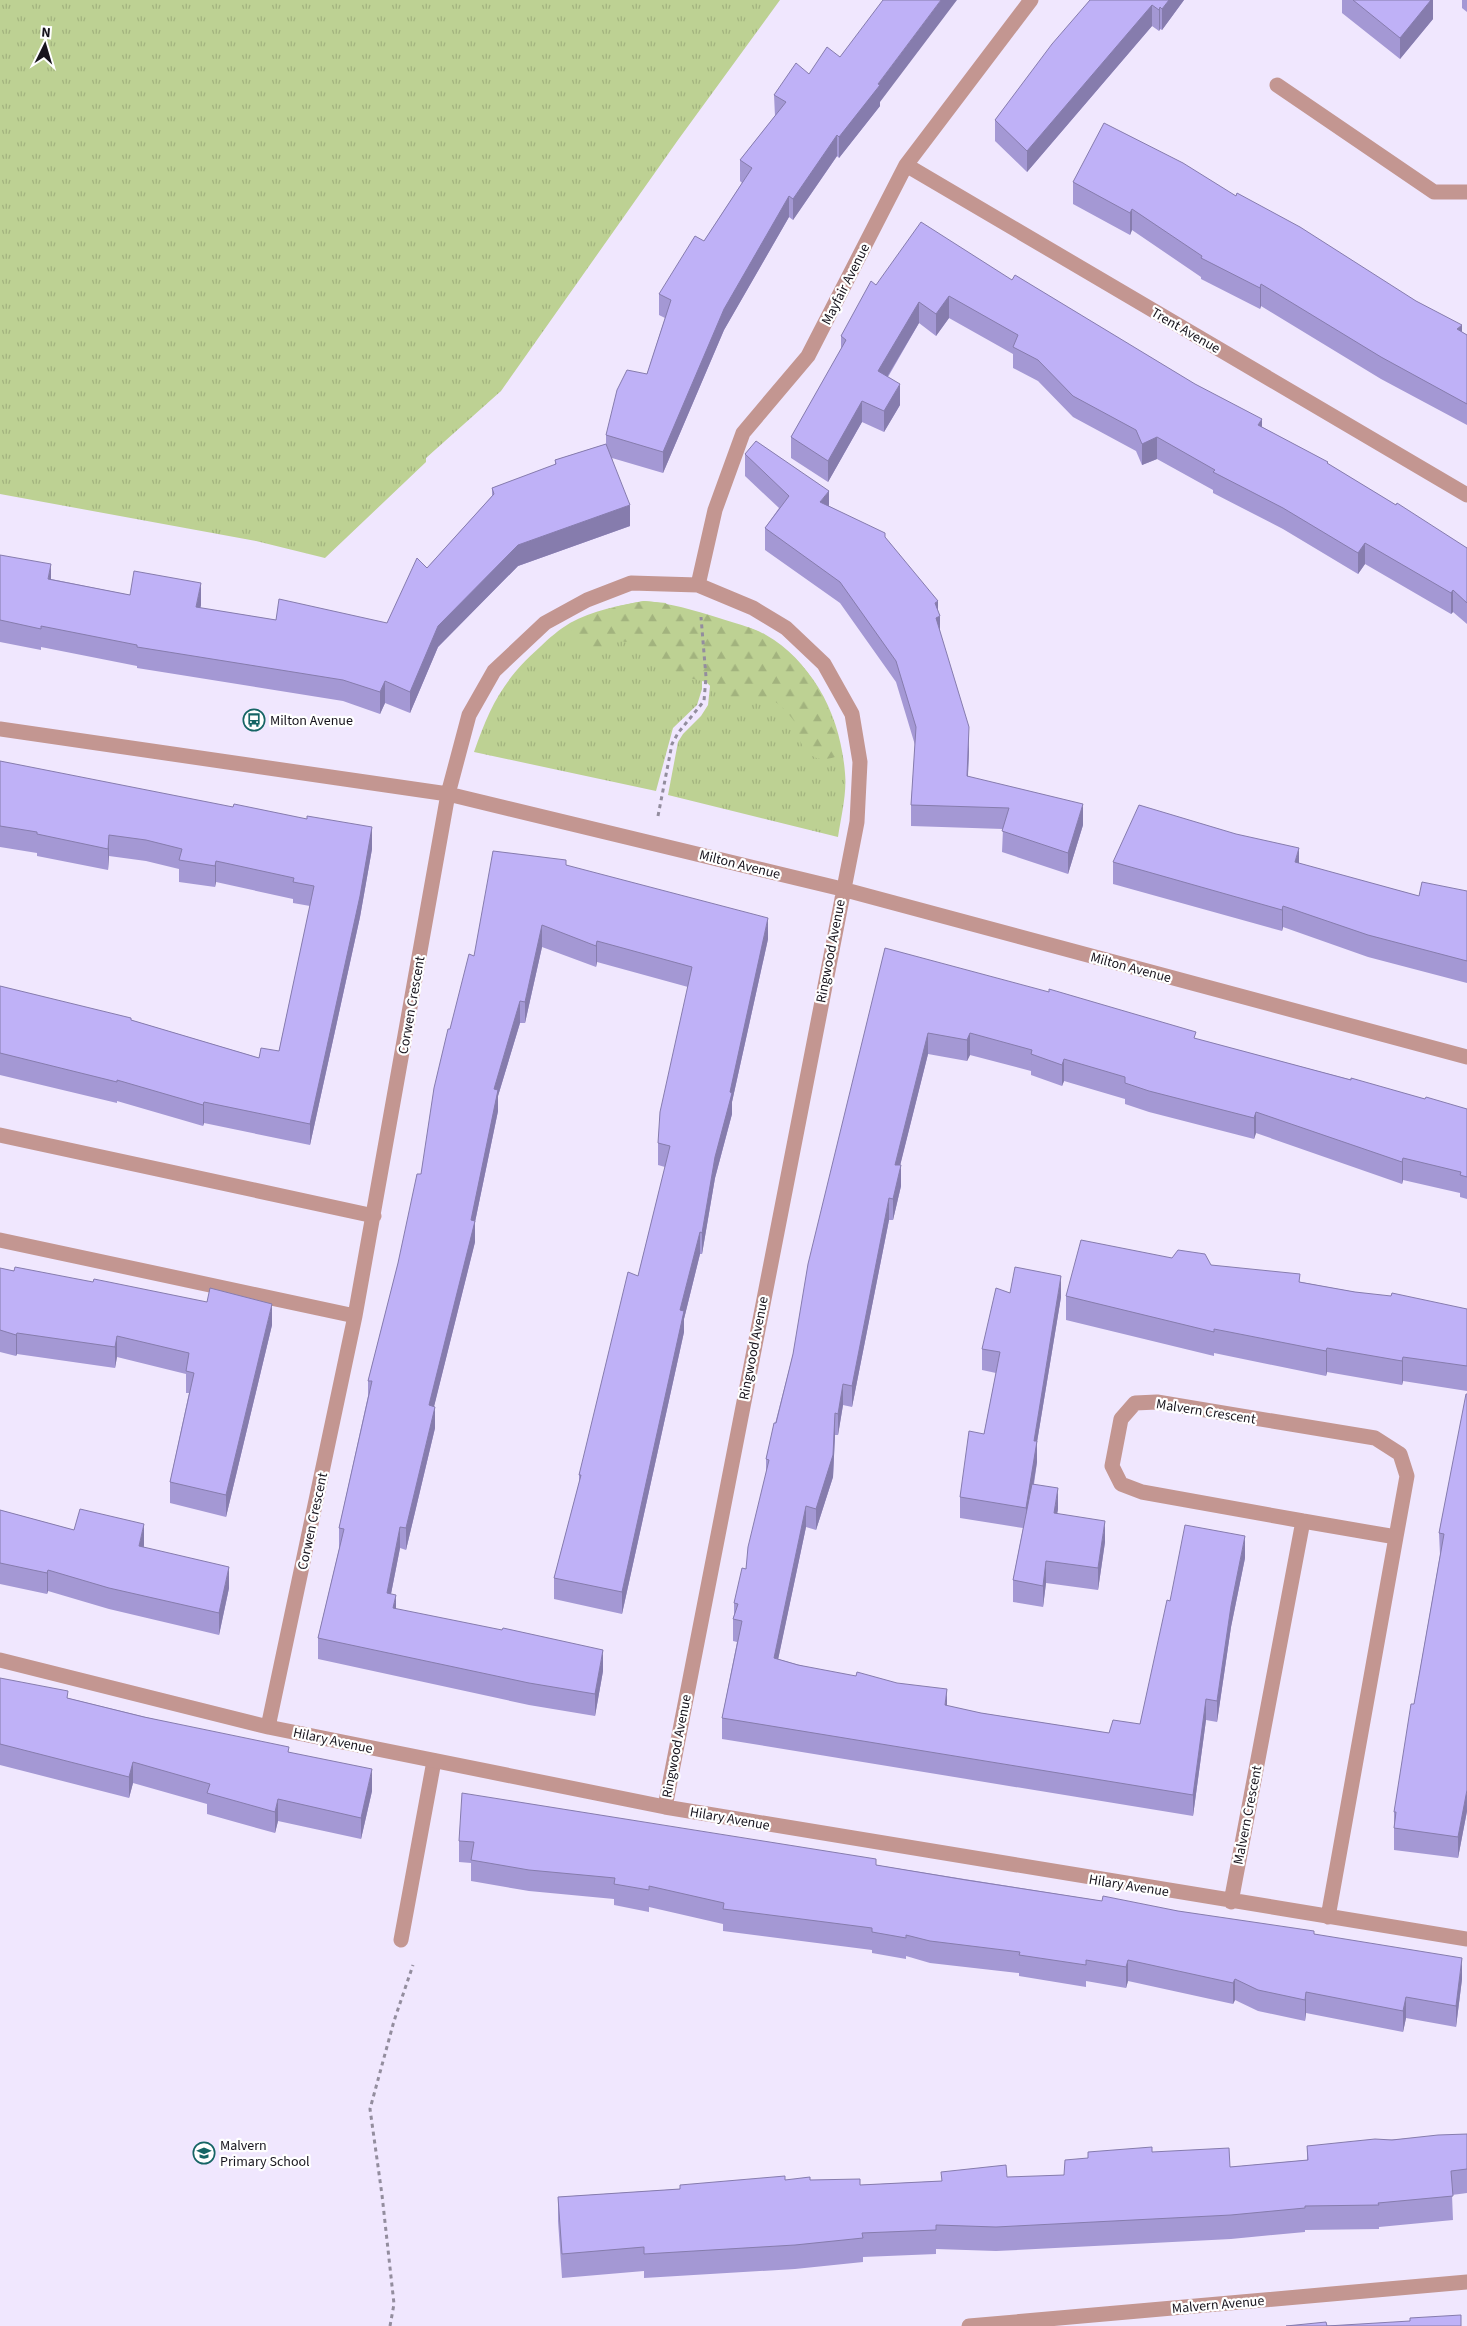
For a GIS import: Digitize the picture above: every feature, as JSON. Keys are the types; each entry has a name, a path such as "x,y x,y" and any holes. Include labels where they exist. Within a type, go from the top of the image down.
{"street":[{"name":"Mayfair Avenue","path":"698,585 715,510 743,433 808,356 906,165 1031,0"},
{"path":"1278,85 1434,192 1467,192"},
{"name":"Trent Avenue","path":"906,165 1467,496"},
{"path":"448,794 469,715 494,670 545,623 587,600 631,583 698,585 753,608 786,628 824,664 852,714 860,762 857,822 842,889"},
{"name":"Milton Avenue","path":"0,729 448,794 842,889 1467,1057"},
{"name":"Corwen Crescent","path":"268,1727 355,1316 448,794"},
{"name":"Ringwood Avenue","path":"664,1807 842,889"},
{"path":"0,1135 374,1216"},
{"path":"0,1240 355,1316"},
{"name":"Malvern Crescent","path":"1328,1917 1407,1476 1400,1454 1375,1438 1157,1402 1135,1403 1121,1419 1112,1466 1121,1484 1142,1492 1396,1537"},
{"name":"Malvern Crescent","path":"1230,1902 1302,1521"},
{"name":"Hilary Avenue","path":"0,1660 268,1727 664,1807 1230,1902 1467,1939"},
{"path":"402,1940 434,1760"},
{"name":"Malvern Avenue","path":"969,2326 1467,2282"}],"path":[{"path":"652,843 672,744 678,733 704,701 706,677 698,585"},
{"path":"390,2326 394,2304 370,2109 394,2021 417,1955 402,1940"}],"green space":[{"path":"0,0 780,0 678,140 501,391 426,458 426,462 325,558 256,541 0,494"},
{"path":"644,601 666,603 702,673 702,689 697,705 673,728 656,791 474,752 492,707 499,695 516,671 547,640 570,623 587,615"},
{"path":"644,601 682,607 743,625 766,635 782,646 807,671 817,686 832,719 842,754 821,759 810,754 801,744 794,721 784,709 772,700 755,698 726,701 706,682 681,676 667,664 639,646 628,642 615,641 597,651 589,652 584,651 572,635 571,623 619,606"},
{"path":"748,627 788,651 804,667 828,705 842,749 845,773 844,797 838,837 668,795 678,742 708,705 711,677"}],"building":[{"path":"883,0 941,0 878,84 880,85 839,137 837,135 793,199 789,196 724,309 663,452 606,435 617,390 627,370 647,374 671,300 659,294 695,236 704,241 752,168 740,160 786,102 774,95 796,63 809,74 827,47 840,57"},
{"path":"1090,0 1169,0 1159,10 1152,5 1027,151 995,120 1052,44"},
{"path":"1353,0 1431,0 1400,38"},
{"path":"1104,123 1183,163 1236,196 1237,193 1300,227 1416,301 1462,325 1457,329 1467,335 1467,404 1381,357 1261,284 1260,288 1201,258 1202,256 1132,209 1130,213 1073,182"},
{"path":"921,222 1012,280 1015,275 1195,384 1262,419 1258,425 1328,462 1467,548 1467,603 1453,590 1451,593 1365,543 1358,553 1283,508 1213,472 1215,470 1157,437 1142,444 1136,430 1073,396 1038,360 1013,347 1018,335 949,296 936,314 919,302 878,371 900,384 884,411 862,401 828,461 791,437 846,340 841,336 871,281 876,285"},
{"path":"756,441 829,491 820,502 885,533 885,537 938,601 935,603 940,616 936,618 969,727 967,776 1083,804 1068,853 1002,831 1009,808 911,805 916,727 896,661 840,582 765,528 789,496 745,454"},
{"path":"606,444 630,505 518,545 438,626 410,692 385,681 380,692 343,680 137,647 137,645 41,626 41,629 0,620 0,555 51,564 48,579 130,595 134,571 201,583 196,607 276,620 279,599 387,623 417,558 427,568 494,494 492,488 556,464 555,460"},
{"path":"0,761 233,807 234,804 307,819 307,816 372,827 360,896 310,1124 204,1102 203,1105 117,1080 117,1082 0,1053 0,986 131,1018 131,1020 259,1058 261,1048 279,1051 314,886 293,882 294,878 216,861 215,866 179,860 182,849 146,840 109,835 108,849 37,834 37,832 0,826"},
{"path":"1139,805 1236,834 1299,848 1295,862 1419,896 1422,882 1467,891 1467,961 1368,935 1283,906 1282,910 1113,862"},
{"path":"493,851 566,860 566,865 768,918 730,1092 732,1093 715,1157 702,1233 700,1232 680,1310 684,1311 622,1592 554,1578 581,1475 579,1475 628,1272 638,1276 670,1146 658,1143 660,1112 692,967 597,941 596,946 542,925 525,1002 520,1001 494,1089 498,1090 471,1220 475,1221 429,1405 435,1407 406,1528 400,1527 387,1593 396,1595 393,1608 502,1630 503,1628 603,1650 595,1694 529,1683 318,1638 344,1529 339,1528 372,1381 368,1381 398,1263 417,1174 421,1174 434,1088 448,1029 450,1029 469,954 474,956"},
{"path":"885,948 1049,992 1049,989 1196,1032 1194,1038 1467,1109 1467,1177 1460,1175 1461,1172 1403,1158 1402,1162 1256,1112 1254,1118 1149,1091 1125,1083 1125,1077 1064,1059 1062,1065 1031,1054 1032,1050 970,1033 967,1040 928,1033 895,1165 901,1165 893,1199 889,1198 852,1386 843,1384 838,1414 835,1413 833,1455 816,1509 806,1506 774,1658 798,1665 856,1676 857,1672 897,1683 947,1689 945,1705 981,1713 1109,1733 1113,1720 1140,1724 1167,1600 1170,1601 1185,1525 1245,1536 1231,1606 1217,1701 1206,1699 1193,1795 722,1718 742,1621 733,1619 738,1604 734,1603 742,1568 746,1569 748,1547 769,1460 766,1459 793,1354 808,1264"},
{"path":"1081,1240 1172,1258 1178,1250 1205,1254 1211,1265 1300,1274 1299,1282 1355,1292 1391,1296 1392,1293 1467,1309 1467,1366 1403,1357 1402,1361 1327,1348 1326,1351 1214,1329 1214,1332 1066,1296"},
{"path":"15,1267 93,1282 94,1279 207,1302 210,1288 272,1304 226,1495 170,1482 194,1373 186,1371 189,1353 117,1336 115,1347 17,1333 16,1335 0,1330 0,1268 14,1271"},
{"path":"1015,1267 1061,1276 1034,1441 1037,1441 1026,1508 960,1497 969,1431 984,1434 1000,1352 982,1349 996,1288 1010,1293"},
{"path":"1466,1394 1467,1790 1458,1837 1394,1828 1396,1812 1394,1812 1411,1704 1414,1704 1444,1534 1439,1533"},
{"path":"1032,1484 1058,1488 1054,1513 1105,1521 1098,1568 1046,1561 1043,1586 1013,1580"},
{"path":"80,1509 144,1524 139,1546 229,1567 219,1613 109,1588 48,1570 47,1573 0,1563 0,1510 74,1530"},
{"path":"0,1678 68,1691 67,1698 144,1717 289,1747 288,1752 372,1769 361,1818 278,1799 275,1812 207,1793 210,1784 133,1762 129,1777 0,1744"},
{"path":"462,1793 876,1859 876,1865 966,1880 1102,1901 1103,1896 1178,1911 1314,1931 1314,1934 1462,1958 1456,2006 1406,1997 1403,2011 1306,1992 1305,2000 1258,1990 1235,1979 1233,1983 1128,1960 1126,1967 1086,1960 1086,1965 1019,1955 1020,1952 930,1941 906,1935 906,1938 872,1932 872,1928 723,1909 724,1903 649,1886 649,1890 614,1884 615,1878 529,1870 471,1860 474,1842 459,1841"},
{"path":"1467,2134 1467,2169 1451,2171 1453,2196 1378,2203 1379,2205 1305,2206 1305,2208 1231,2215 996,2227 936,2225 936,2230 862,2233 863,2238 795,2245 644,2254 644,2247 562,2254 558,2197 680,2189 680,2185 785,2176 785,2180 810,2177 810,2180 860,2179 860,2185 942,2181 941,2172 1006,2165 1007,2177 1064,2175 1065,2160 1088,2158 1088,2152 1152,2147 1152,2152 1229,2148 1230,2167 1308,2160 1307,2146 1375,2139 1392,2140"},
{"path":"1461,2315 1461,2326 1327,2326 1410,2321 1410,2318"},
{"path":"1326,2322 1327,2326 1286,2326"}],"place":[{"name":"Milton Avenue","path":"254,720"},
{"name":"Malvern Primary School","path":"204,2153"}]}
